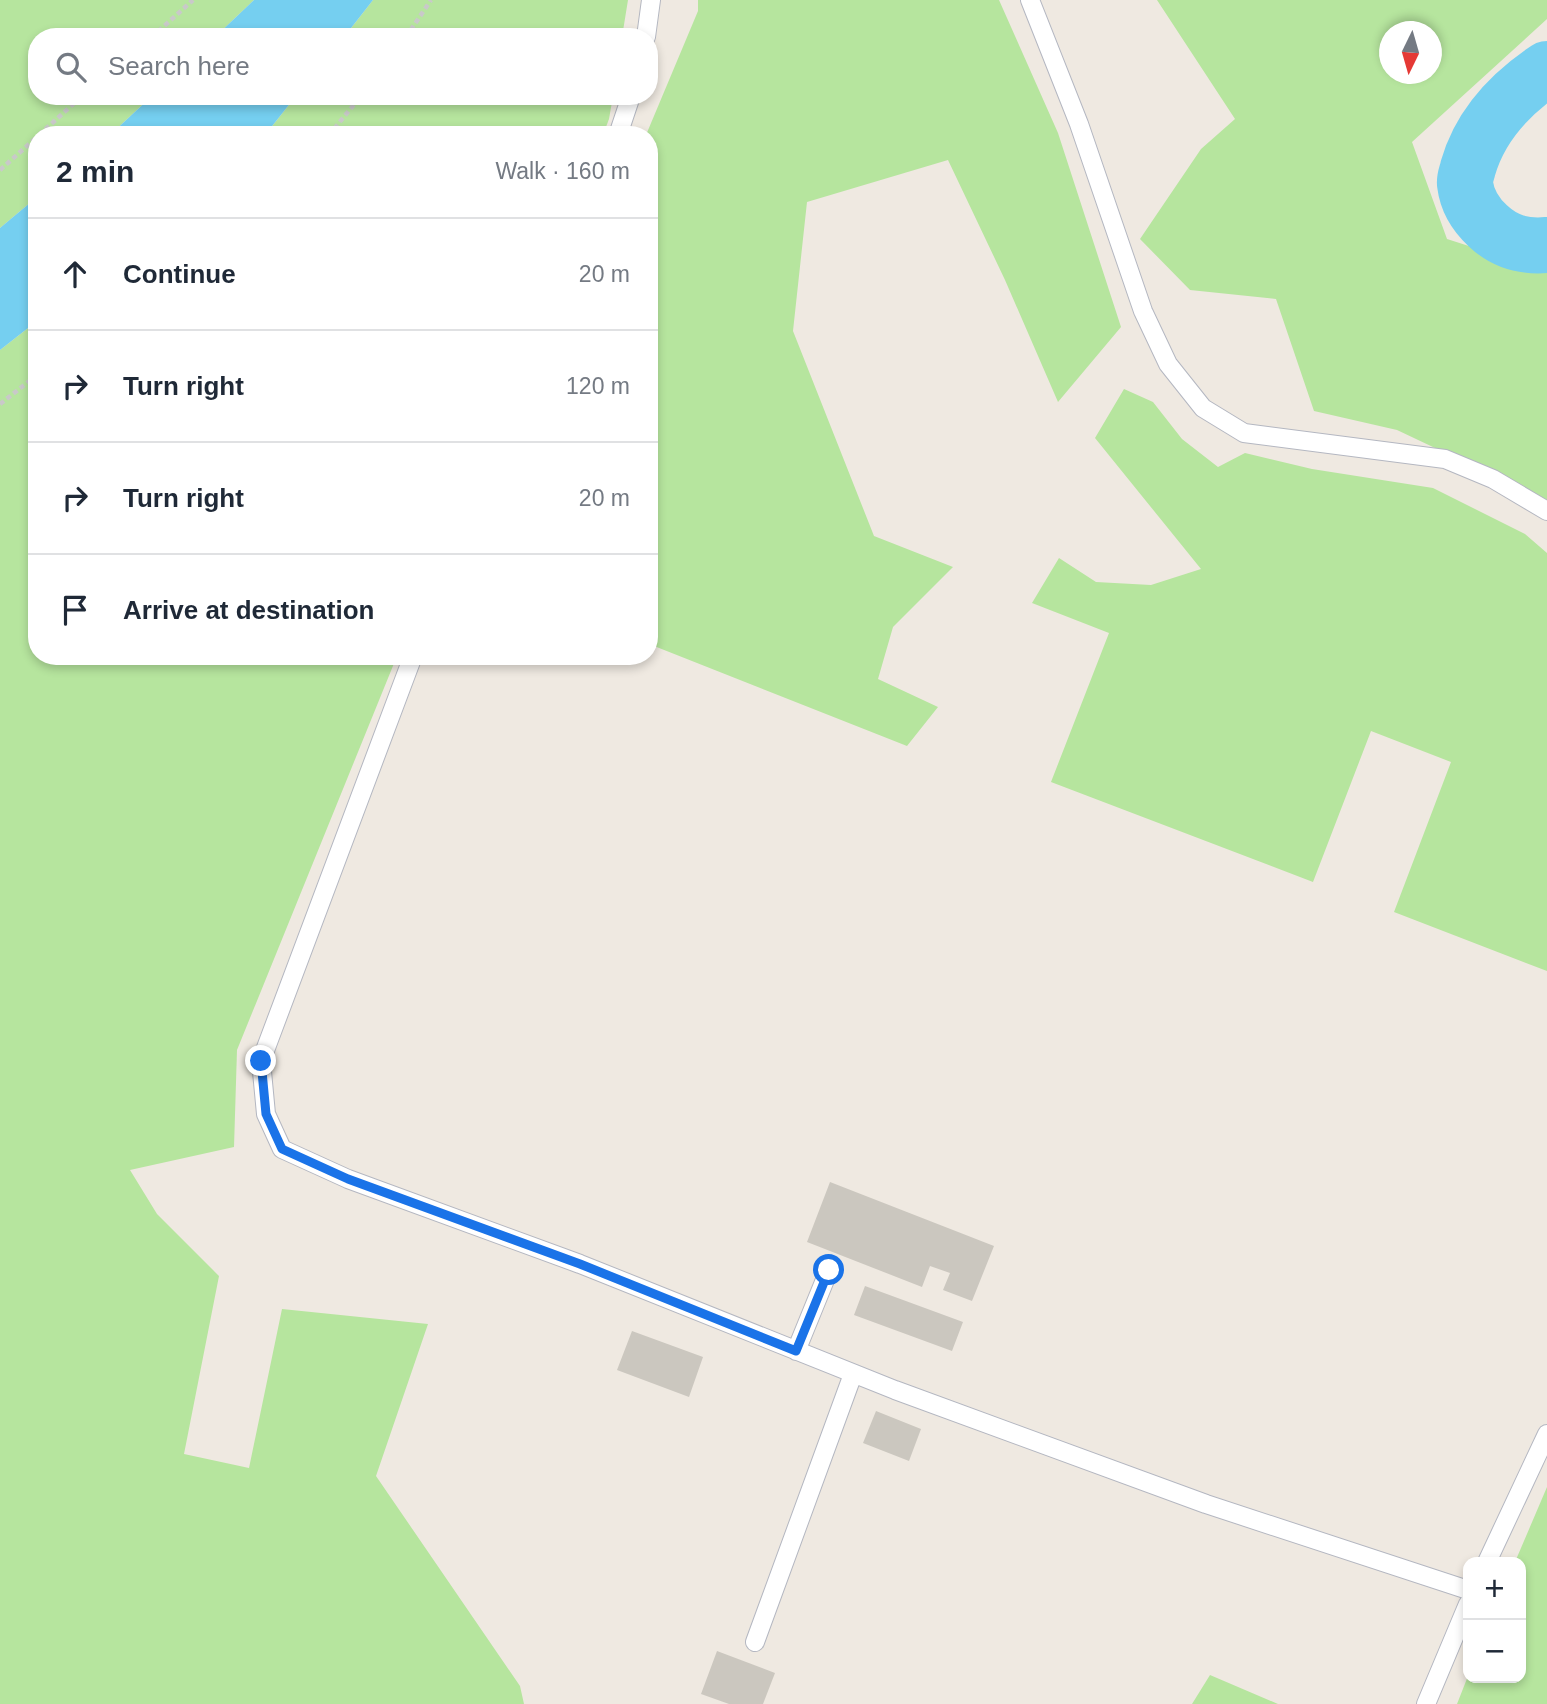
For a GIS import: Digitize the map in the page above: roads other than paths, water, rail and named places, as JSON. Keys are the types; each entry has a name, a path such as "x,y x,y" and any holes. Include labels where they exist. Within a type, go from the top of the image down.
{"lane":[{"path":"647,28 651,0"},
{"path":"1030,0 1079,124 1143,311 1168,364 1203,408 1244,433 1445,459 1493,479 1547,510"},
{"path":"621,126 628,105"},
{"path":"410,665 261,1061 266,1114 282,1149 348,1179 580,1264 853,1374 1206,1504 1463,1588"},
{"path":"796,1351 829,1270"},
{"path":"755,1642 853,1374"},
{"path":"1489,1557 1547,1434"},
{"path":"1426,1704 1463,1616"}],"water":[{"path":"254,0 373,0 351,28 224,28"},
{"path":"142,105 289,105 272,126 120,126"},
{"path":"28,205 28,328 0,350 0,228"}],"waterway":[{"path":"1547,69 1521,89 1498,112 1480,138 1465,182 1473,207 1494,231 1515,242 1547,245"}]}
